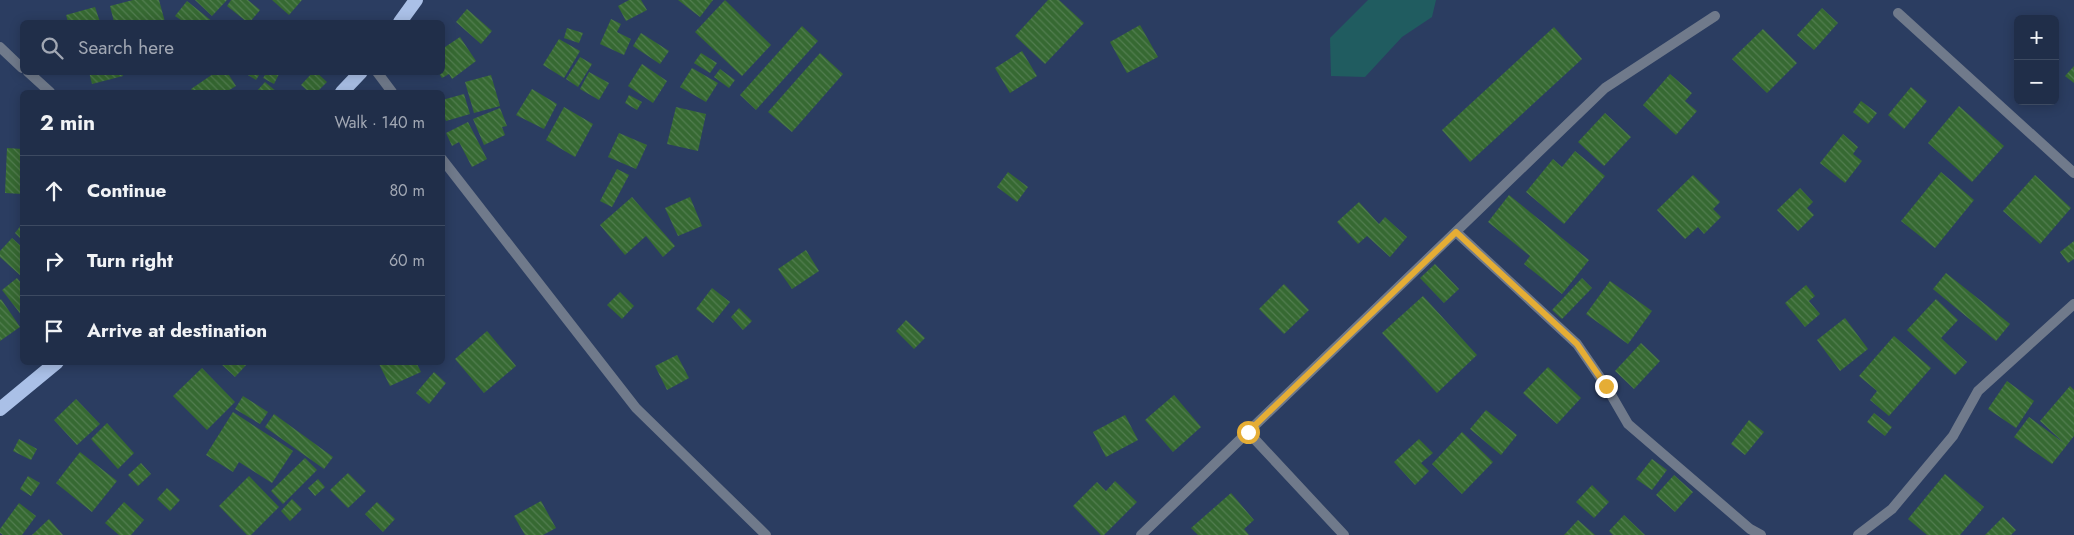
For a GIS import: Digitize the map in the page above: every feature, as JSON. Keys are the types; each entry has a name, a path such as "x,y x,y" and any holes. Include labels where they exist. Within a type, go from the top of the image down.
{"highway":[{"path":"401,20 416,0"},
{"path":"344,90 358,75"},
{"path":"0,409 54,365"}],"street":[{"path":"1898,13 2074,173"},
{"path":"1141,535 1605,88 1715,16"},
{"path":"0,47 20,66"},
{"path":"31,75 48,90"},
{"path":"379,75 390,90"},
{"path":"445,163 636,408 766,535"},
{"path":"1456,232 1577,344 1606,386 1628,424 1750,529 1761,535"},
{"path":"1858,535 1892,509 1953,436 1978,392 2074,304"},
{"path":"1248,432 1344,535"}],"shaded area":[{"path":"1368,0 1436,0 1432,17 1402,37 1365,77 1331,76 1330,38"}],"building":[{"path":"133,0 159,0 164,20 114,20 110,6"},
{"path":"195,0 227,0 212,16"},
{"path":"231,0 248,0 260,10 252,20 244,20 227,6"},
{"path":"272,0 302,0 289,15"},
{"path":"629,0 641,0 647,10 626,21 618,6"},
{"path":"678,0 713,0 700,17"},
{"path":"725,0 771,45 742,76 695,32"},
{"path":"1048,0 1059,0 1084,23 1045,64 1015,36"},
{"path":"187,1 211,20 181,20 175,16"},
{"path":"95,7 99,20 67,20 66,15"},
{"path":"1822,8 1838,23 1814,50 1797,35"},
{"path":"467,9 492,31 481,44 456,22"},
{"path":"611,19 621,24 617,32 631,39 624,55 600,44"},
{"path":"1140,25 1158,57 1127,73 1110,42"},
{"path":"802,26 818,41 756,110 740,95"},
{"path":"1554,27 1582,59 1470,162 1442,130"},
{"path":"567,28 583,33 579,43 564,38"},
{"path":"1763,29 1797,63 1767,93 1732,59"},
{"path":"641,33 669,51 660,64 633,46"},
{"path":"460,37 476,61 452,79 449,74 442,78 440,75 445,75 445,47"},
{"path":"559,39 580,51 564,78 543,65"},
{"path":"1022,51 1037,76 1010,93 995,68"},
{"path":"701,53 717,63 710,73 694,63"},
{"path":"820,53 843,74 792,132 768,112"},
{"path":"580,57 592,64 578,87 566,79"},
{"path":"642,64 667,81 653,103 628,86"},
{"path":"2074,66 2074,83 2065,76"},
{"path":"692,68 718,83 706,102 680,87"},
{"path":"720,69 735,80 729,88 714,77"},
{"path":"589,72 609,83 599,100 580,89"},
{"path":"1670,74 1692,93 1685,101 1697,111 1676,135 1643,105"},
{"path":"90,75 123,75 123,76 92,84"},
{"path":"212,75 229,75 236,86 229,90 191,89"},
{"path":"248,75 259,75 256,80"},
{"path":"265,75 278,75 274,84 263,78"},
{"path":"310,75 319,75 327,82 319,90 307,90 301,85"},
{"path":"491,75 500,106 474,113 465,82"},
{"path":"265,82 275,90 258,90"},
{"path":"1911,87 1927,101 1904,129 1888,115"},
{"path":"532,89 557,104 544,129 516,115"},
{"path":"464,94 470,114 446,121 445,99"},
{"path":"629,95 642,102 637,110 625,103"},
{"path":"1861,101 1877,113 1868,124 1853,112"},
{"path":"1959,106 2004,146 1972,182 1928,143"},
{"path":"564,107 593,124 575,157 546,140"},
{"path":"676,107 706,114 698,151 667,144"},
{"path":"500,108 507,126 502,127 505,135 484,145 473,119"},
{"path":"1605,113 1631,137 1604,166 1578,142"},
{"path":"468,122 487,159 472,167 459,142 452,146 446,133"},
{"path":"619,133 647,145 636,169 608,157"},
{"path":"1843,134 1858,147 1853,154 1862,161 1845,183 1820,163"},
{"path":"7,148 20,149 20,194 5,193"},
{"path":"1575,151 1605,176 1564,224 1526,192 1553,159 1562,167"},
{"path":"617,169 629,175 612,207 600,201"},
{"path":"1008,172 1028,187 1017,202 997,187"},
{"path":"1941,172 1974,200 1935,248 1901,221"},
{"path":"1693,175 1720,202 1713,209 1721,217 1704,234 1698,227 1685,239 1657,210"},
{"path":"2035,175 2071,208 2040,244 2003,211"},
{"path":"1800,188 1813,202 1807,208 1814,215 1798,231 1777,210"},
{"path":"1509,195 1589,260 1562,294 1524,264 1530,256 1488,222"},
{"path":"632,197 675,246 663,257 646,236 625,255 600,225"},
{"path":"690,197 702,226 678,236 665,208"},
{"path":"1359,202 1379,224 1385,217 1407,237 1390,257 1367,236 1358,244 1337,222"},
{"path":"20,227 20,238 15,233"},
{"path":"12,238 20,245 20,275 0,257 0,251"},
{"path":"2074,241 2074,259 2068,263 2060,252"},
{"path":"806,250 819,271 792,289 778,269"},
{"path":"1435,264 1459,289 1444,303 1420,278"},
{"path":"1946,273 2010,324 1996,341 1933,289"},
{"path":"17,278 20,282 20,313 2,290"},
{"path":"1582,278 1592,288 1562,319 1552,310"},
{"path":"1610,281 1652,311 1628,344 1586,314"},
{"path":"1284,284 1309,310 1284,334 1259,309"},
{"path":"1806,285 1815,296 1809,301 1820,314 1805,327 1785,303"},
{"path":"712,288 730,302 713,323 696,309"},
{"path":"620,292 634,306 622,319 607,305"},
{"path":"1423,296 1477,355 1437,393 1382,333"},
{"path":"1936,299 1958,320 1941,338 1967,362 1955,375 1907,330"},
{"path":"0,300 20,327 0,341"},
{"path":"739,308 752,321 743,330 731,317"},
{"path":"1845,318 1868,349 1840,371 1817,340"},
{"path":"906,320 925,338 914,349 896,331"},
{"path":"487,331 516,366 484,393 455,359"},
{"path":"1894,336 1931,368 1889,416 1870,400 1877,391 1859,376"},
{"path":"1641,343 1660,361 1634,389 1615,371"},
{"path":"677,355 689,378 667,390 655,366"},
{"path":"222,365 246,365 235,377"},
{"path":"380,365 418,365 421,372 390,386"},
{"path":"1548,367 1581,398 1557,424 1523,393"},
{"path":"202,368 235,402 207,430 173,396"},
{"path":"434,372 446,383 429,404 416,393"},
{"path":"2007,381 2034,401 2016,428 1988,409"},
{"path":"2070,386 2074,390 2074,436 2052,464 2014,437 2029,417 2064,443 2040,421"},
{"path":"1174,395 1201,427 1173,452 1145,420"},
{"path":"243,396 268,412 260,424 235,409"},
{"path":"76,399 100,424 77,445 54,420"},
{"path":"1486,410 1517,435 1501,455 1470,429"},
{"path":"233,412 293,451 272,483 239,462 233,472 206,455"},
{"path":"1874,413 1892,427 1885,436 1867,422"},
{"path":"274,414 333,457 324,469 265,427"},
{"path":"1125,415 1138,440 1106,457 1093,432"},
{"path":"1749,420 1764,432 1745,455 1731,444"},
{"path":"107,423 134,453 118,469 91,439"},
{"path":"1462,432 1493,462 1462,494 1432,464"},
{"path":"19,439 37,449 31,460 13,451"},
{"path":"1419,439 1433,453 1421,463 1429,471 1415,485 1394,462"},
{"path":"80,452 117,481 92,512 56,483"},
{"path":"305,458 317,470 283,504 271,491"},
{"path":"1652,459 1667,470 1652,490 1636,479"},
{"path":"141,463 151,474 138,486 128,475"},
{"path":"348,473 366,491 348,508 330,490"},
{"path":"1945,474 1984,507 1960,535 1927,535 1908,519"},
{"path":"1674,475 1693,492 1675,512 1656,495"},
{"path":"28,476 40,483 31,496 20,489"},
{"path":"249,476 279,507 251,535 247,535 219,506"},
{"path":"318,479 325,487 315,496 308,488"},
{"path":"1115,481 1137,502 1104,535 1101,535 1073,506 1097,482 1106,491"},
{"path":"1592,485 1609,502 1594,518 1576,502"},
{"path":"167,488 180,500 170,511 157,499"},
{"path":"1231,493 1254,520 1244,529 1249,535 1198,535 1191,528"},
{"path":"292,499 302,509 290,521 281,511"},
{"path":"541,501 556,528 543,535 525,535 514,516"},
{"path":"124,502 144,520 131,535 119,535 105,523"},
{"path":"377,502 395,519 383,532 365,514"},
{"path":"19,503 36,516 22,535 3,535 0,533 0,529"},
{"path":"1624,515 1645,535 1613,535 1609,531"},
{"path":"2003,517 2016,530 2011,535 1985,535"},
{"path":"49,519 63,535 32,535"},
{"path":"1578,520 1595,535 1564,535"}],"route":[{"path":"1248,432 1456,232 1577,344 1606,386"}]}
